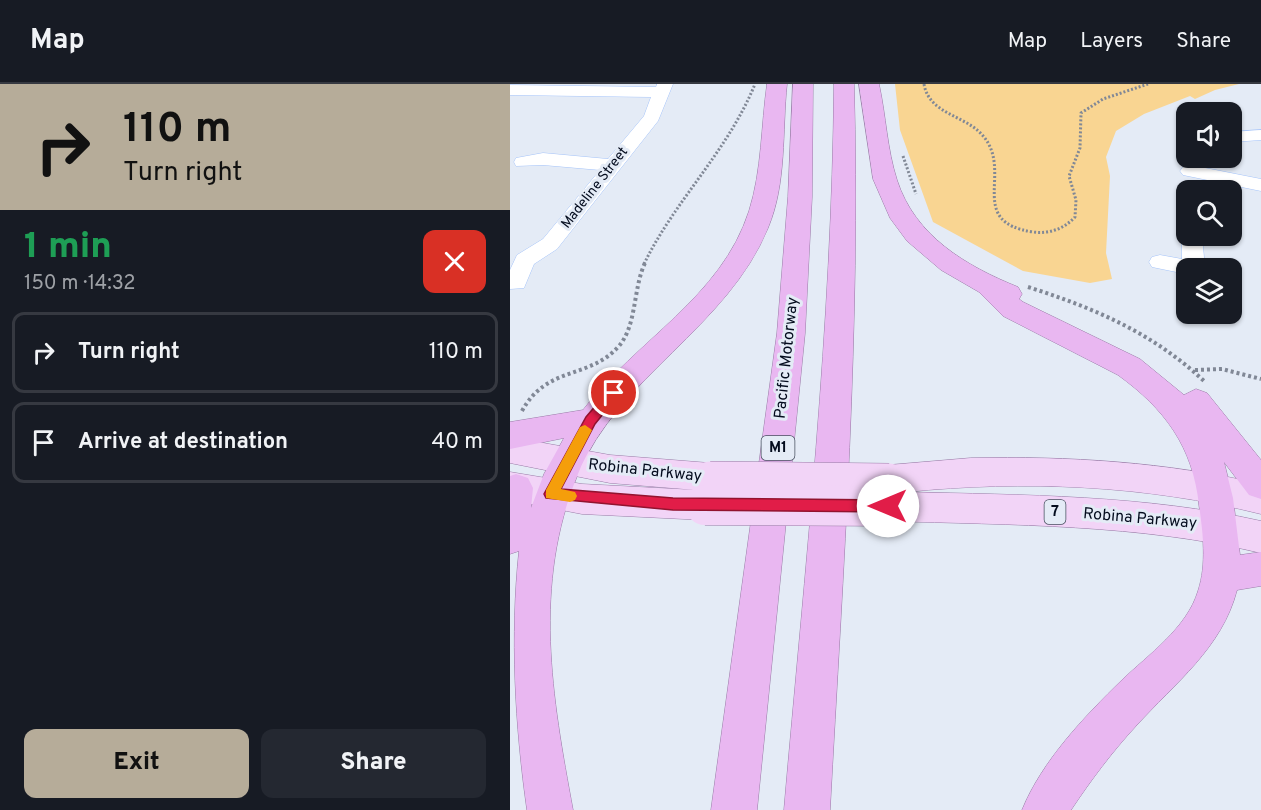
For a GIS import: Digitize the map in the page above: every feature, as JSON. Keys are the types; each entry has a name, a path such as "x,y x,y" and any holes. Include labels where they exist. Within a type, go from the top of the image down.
{"highway":[{"path":"510,538 536,483 614,393 675,337 712,298 745,250 763,207 768,187 777,84"},
{"name":"Pacific Motorway","path":"734,810 790,333 800,197 803,84"},
{"path":"807,810 826,537 845,190 844,84"},
{"path":"869,84 885,180 900,214 920,239 938,255 989,286 1100,328 1142,352 1198,403 1261,485"},
{"path":"989,286 1013,309 1129,367 1160,389 1184,415 1200,441 1212,469 1220,527 1221,574 1216,594 1195,636 1092,742 1045,810"},
{"path":"513,439 590,421"},
{"path":"536,483 533,545 523,607 524,662 521,697 550,810"},
{"path":"1221,574 1261,569"}],"main road":[{"name":"Robina Parkway","path":"513,439 536,483 638,502 707,491 889,492 1067,513 1220,527 1261,537"},
{"name":"Robina Parkway","path":"889,492 1004,472 1125,478 1215,490 1261,499"}],"street":[{"path":"510,90 663,88"},
{"name":"Madeline Street","path":"516,283 518,259 550,244 652,117 663,88"},
{"path":"1242,136 1261,135"},
{"path":"523,162 543,159 612,165"},
{"path":"1206,168 1261,185"},
{"path":"1160,261 1176,264"}],"path":[{"path":"513,439 523,408 533,391 556,377 590,365 620,346 630,325 633,290 650,252 739,122 755,84"},
{"path":"924,84 924,92 929,101 937,108 976,127 990,145 994,160 992,201 998,217 1011,228 1036,233 1060,229 1075,217 1076,200 1069,176 1080,148 1081,113 1103,99 1148,84"},
{"path":"902,154 919,204"},
{"path":"1028,287 1089,306 1159,342 1206,382"},
{"path":"1194,370 1222,369 1261,379"}],"shaded area":[{"path":"895,84 1239,84 1215,90 1195,99 1190,96 1144,114 1116,131 1106,157 1110,176 1106,253 1112,279 1090,283 1023,271 933,222 900,130"}],"slow traffic":[{"path":"570,496 551,494 585,430"}],"route":[{"path":"614,393 590,421 551,494 673,504 888,506"}]}
